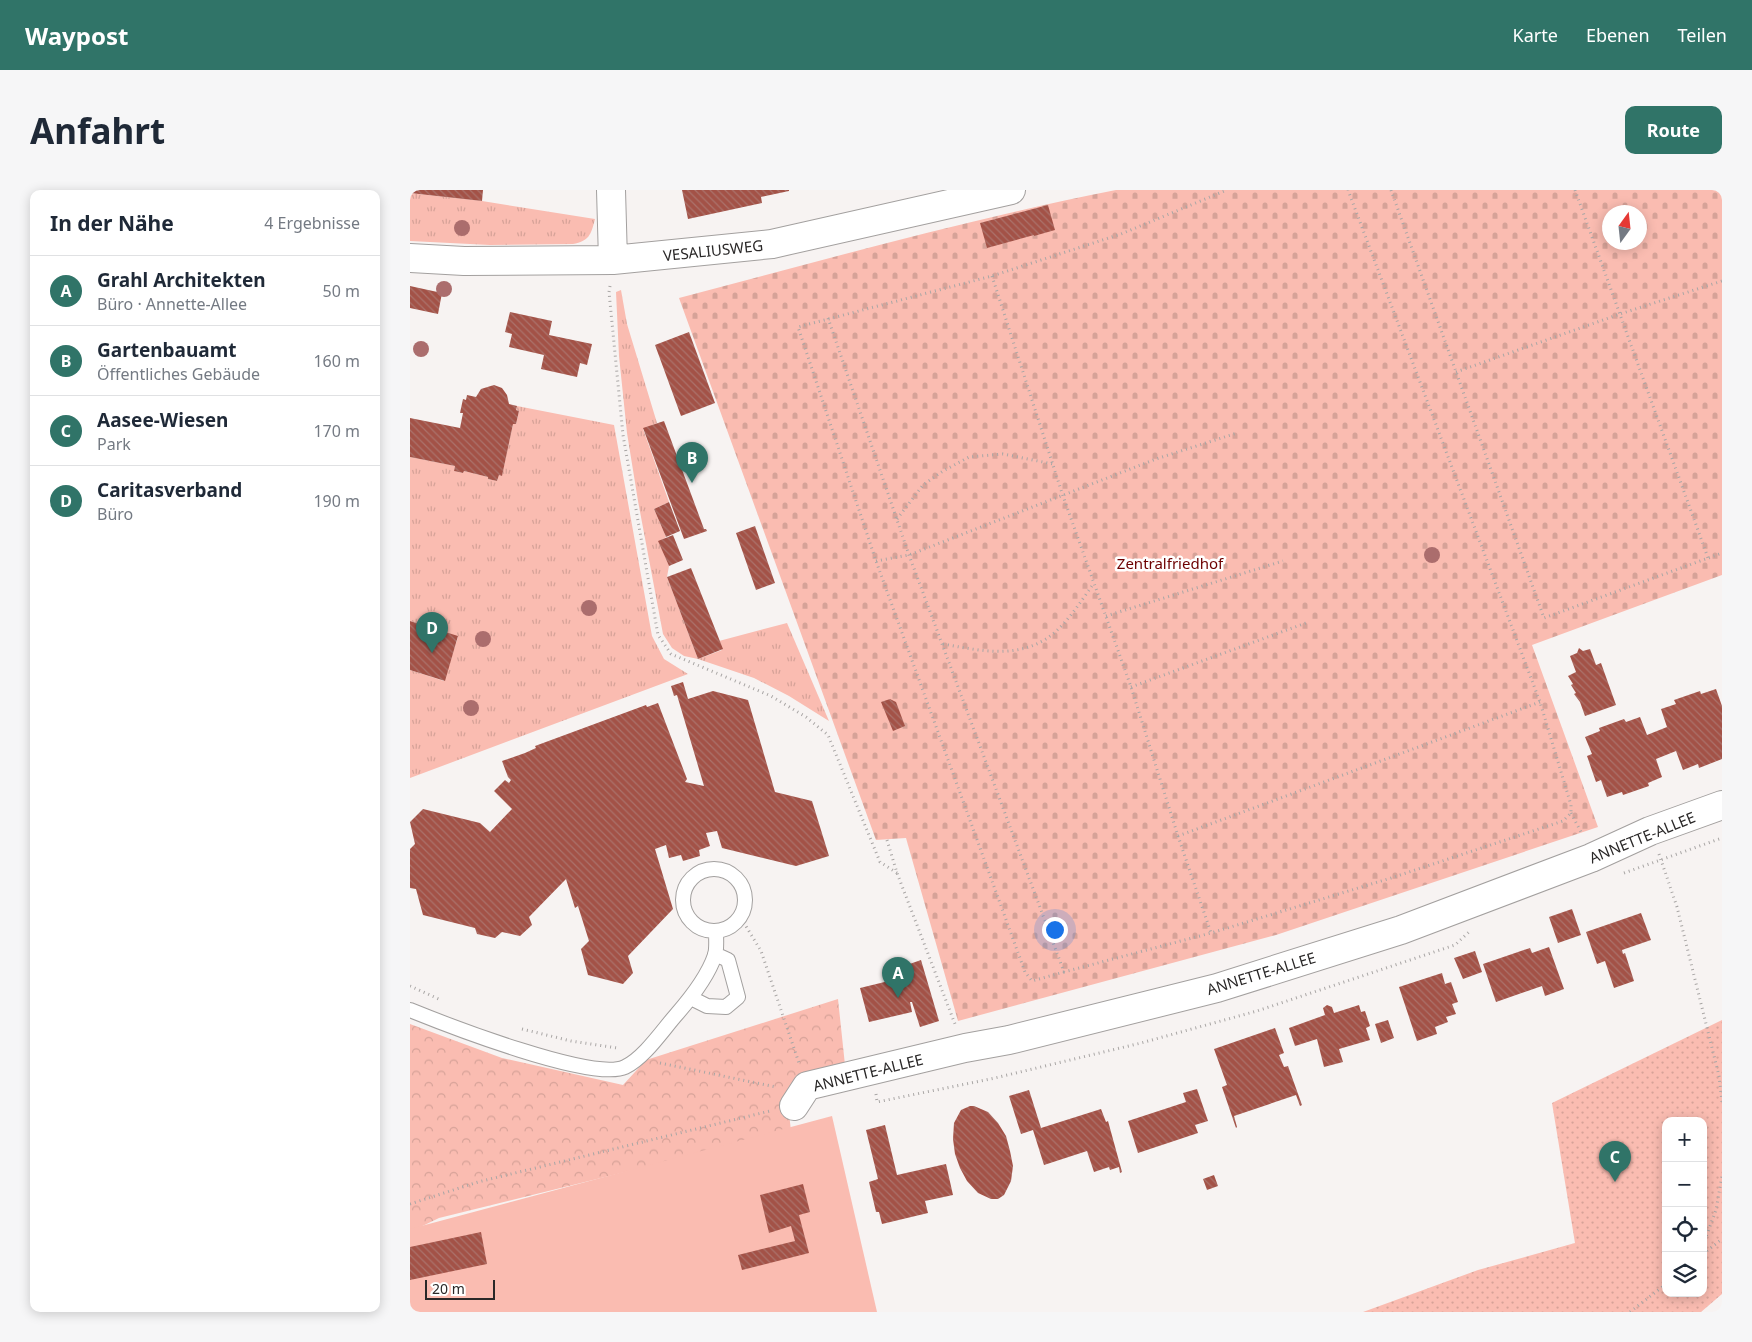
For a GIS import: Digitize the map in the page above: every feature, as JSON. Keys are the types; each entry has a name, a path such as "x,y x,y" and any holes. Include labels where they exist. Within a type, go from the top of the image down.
{"street":[{"path":"611,190 613,260"},
{"name":"VESALIUSWEG","path":"410,258 464,261 613,260 772,244 1011,190"},
{"name":"ANNETTE-ALLEE","path":"800,1096 965,1048 1009,1040 1208,990 1401,930 1591,858 1650,831 1722,805"}],"lane":[{"path":"711,869 726,871 740,882 744,891 746,901 740,918 731,927 716,932 705,931 696,926 687,917 683,906 684,889 696,874 711,869"},
{"path":"410,1010 444,1024 554,1060 608,1070 625,1067 639,1058 691,998 715,954 716,932"},
{"path":"691,998 707,1006 726,1007 738,997 728,960 715,954"}],"path":[{"path":"1228,190 1121,234 992,276 798,327 876,561 1025,972 1032,981 1211,933 1391,878 1564,821 1571,813 1571,805 1540,702 1348,190"},
{"path":"1391,190 1544,618 1722,553"},
{"path":"1575,190 1708,558"},
{"path":"613,260 609,292 623,435 658,635 671,654 771,696 806,717 828,735 880,862 897,873"},
{"path":"992,276 1063,496 1131,687 1211,933"},
{"path":"1456,372 1620,314 1722,281"},
{"path":"828,318 909,555 1064,972"},
{"path":"876,561 909,555 1156,459 1237,433"},
{"path":"897,519 923,484 969,457 1002,454 1053,464"},
{"path":"1106,616 1283,561"},
{"path":"942,644 989,652 1017,650 1046,639 1067,619 1094,583"},
{"path":"1131,687 1306,623"},
{"path":"1178,836 1540,702"},
{"path":"1650,831 1662,860 1677,907 1721,1078 1722,1102"},
{"path":"887,840 897,873 965,1048"},
{"path":"740,918 761,951 800,1096"},
{"path":"410,986 443,1000"},
{"path":"515,1027 571,1041 623,1049 639,1058 786,1090 800,1096"},
{"path":"410,1204 478,1182 800,1096"},
{"path":"1707,1234 1716,1210 1722,1176"},
{"path":"1706,1252 1722,1239"},
{"path":"1630,1312 1662,1287"}],"green space":[{"name":"Zentralfriedhof","path":"1116,190 1722,190 1722,575 1532,645 1598,827 1276,935 958,1021 906,838 876,840 679,298 1006,214"},
{"path":"410,193 482,201 595,219 586,239 573,244 490,245 410,241"},
{"path":"621,290 627,324 657,423 643,429 669,502 654,509 666,537 659,542 669,566 667,577 698,659 684,656 672,648 663,634 627,433 619,356 616,292"},
{"path":"517,406 614,425 652,636 664,659 688,674 410,778 410,670 444,681 458,637 410,621 410,457 455,466 454,471 463,473 464,471 497,481 499,475 502,475 513,424 516,424 519,411 516,410"},
{"path":"787,623 829,721 789,696 754,678 698,659 722,650 719,641"},
{"path":"838,999 845,1065 787,1095 791,1131 439,1218 410,1232 410,1024 502,1058 623,1085 646,1060"},
{"path":"1722,1020 1722,1294 1701,1312 1363,1312 1478,1270 1575,1243 1552,1103"},
{"path":"832,1116 877,1312 410,1312 410,1229"}],"building":[{"path":"410,190 483,190 482,201 410,193"},
{"path":"682,190 789,191 761,197 762,203 688,219"},
{"path":"1048,205 1055,230 987,248 980,223"},
{"path":"410,286 442,293 438,314 410,308"},
{"path":"510,312 552,321 549,335 592,344 587,365 580,363 577,377 541,369 544,355 509,347 512,334 505,332"},
{"path":"689,332 715,403 681,416 655,345"},
{"path":"494,385 502,388 507,395 509,404 517,406 516,410 519,411 516,424 513,424 502,476 499,475 497,481 464,471 463,473 454,471 455,466 410,457 410,418 460,428 463,413 460,413 463,399 466,400 467,395 476,397 481,389"},
{"path":"664,421 704,529 707,531 684,539 643,428"},
{"path":"669,502 680,531 666,537 654,509"},
{"path":"755,526 775,583 756,590 736,533"},
{"path":"673,535 683,560 669,566 658,541"},
{"path":"691,568 723,649 698,659 667,577"},
{"path":"410,621 458,636 445,681 410,670"},
{"path":"1579,648 1583,651 1590,649 1596,665 1601,663 1616,705 1585,716 1580,702 1574,694 1576,693 1571,685 1573,684 1568,676 1576,672 1570,656 1577,653"},
{"path":"683,682 688,699 713,691 748,700 775,792 812,801 829,856 796,866 722,848 717,831 706,833 710,846 699,850 700,856 683,861 681,855 669,858 666,845 655,849 673,909 628,956 633,973 623,984 588,975 581,949 589,941 578,906 575,908 566,879 529,917 532,925 520,936 502,932 495,938 477,934 475,928 423,915 416,889 410,888 410,849 415,844 410,822 423,809 480,823 490,832 512,809 494,791 505,780 509,783 511,780 502,761 536,748 535,746 646,705 647,707 658,703 687,779 685,782 704,786 677,695 674,696 671,686"},
{"path":"1716,689 1722,706 1722,759 1699,768 1698,764 1683,770 1676,751 1656,759 1662,777 1648,783 1649,786 1623,795 1622,792 1607,797 1601,780 1596,782 1587,756 1592,754 1585,737 1600,731 1599,728 1624,719 1626,722 1640,717 1647,735 1667,727 1661,709 1676,704 1674,700 1700,691 1701,694"},
{"path":"890,699 896,702 905,726 893,731 881,702"},
{"path":"1572,909 1581,935 1558,943 1549,917"},
{"path":"1641,913 1651,940 1622,950 1623,954 1625,953 1634,981 1614,988 1605,961 1597,964 1586,932"},
{"path":"1549,947 1564,989 1545,996 1542,986 1496,1002 1483,964 1530,948 1532,953"},
{"path":"1475,951 1482,972 1463,979 1454,958"},
{"path":"921,960 939,1021 920,1027 912,1002 910,1002 912,1012 869,1022 860,988 905,977 901,967"},
{"path":"1442,973 1445,984 1451,982 1458,1002 1452,1004 1456,1014 1446,1017 1448,1022 1435,1027 1437,1034 1417,1041 1399,987"},
{"path":"1327,1005 1332,1007 1334,1013 1359,1005 1361,1012 1365,1011 1370,1026 1366,1028 1370,1040 1339,1049 1343,1062 1324,1067 1317,1039 1295,1046 1289,1028 1325,1015 1323,1008"},
{"path":"1388,1020 1394,1038 1381,1043 1375,1024"},
{"path":"1275,1028 1284,1053 1279,1055 1284,1067 1288,1066 1302,1105 1300,1106 1296,1095 1234,1116 1236,1128 1222,1087 1227,1085 1214,1049"},
{"path":"1197,1089 1208,1121 1195,1125 1198,1133 1138,1153 1128,1121 1186,1102 1183,1093"},
{"path":"1029,1090 1041,1128 1101,1109 1106,1122 1108,1121 1122,1172 1120,1173 1119,1167 1110,1170 1109,1167 1094,1172 1087,1151 1044,1165 1033,1130 1021,1134 1009,1096"},
{"path":"970,1106 988,1112 1006,1136 1013,1166 1011,1181 1004,1195 998,1199 991,1199 978,1193 967,1181 955,1154 953,1139 954,1123 961,1110"},
{"path":"885,1125 897,1175 946,1164 953,1195 925,1201 928,1213 882,1224 879,1212 876,1212 869,1182 878,1179 866,1130"},
{"path":"1214,1175 1218,1186 1207,1190 1203,1179"},
{"path":"803,1184 810,1212 799,1215 809,1253 742,1270 738,1255 795,1241 791,1226 769,1233 760,1195"},
{"path":"481,1232 487,1264 410,1280 410,1247"}],"place":[{"name":"Gartenbauamt","path":"692,483"},
{"name":"Caritasverband","path":"432,653"},
{"name":"Grahl Architekten","path":"898,998"},
{"name":"Aasee-Wiesen","path":"1615,1182"}]}
